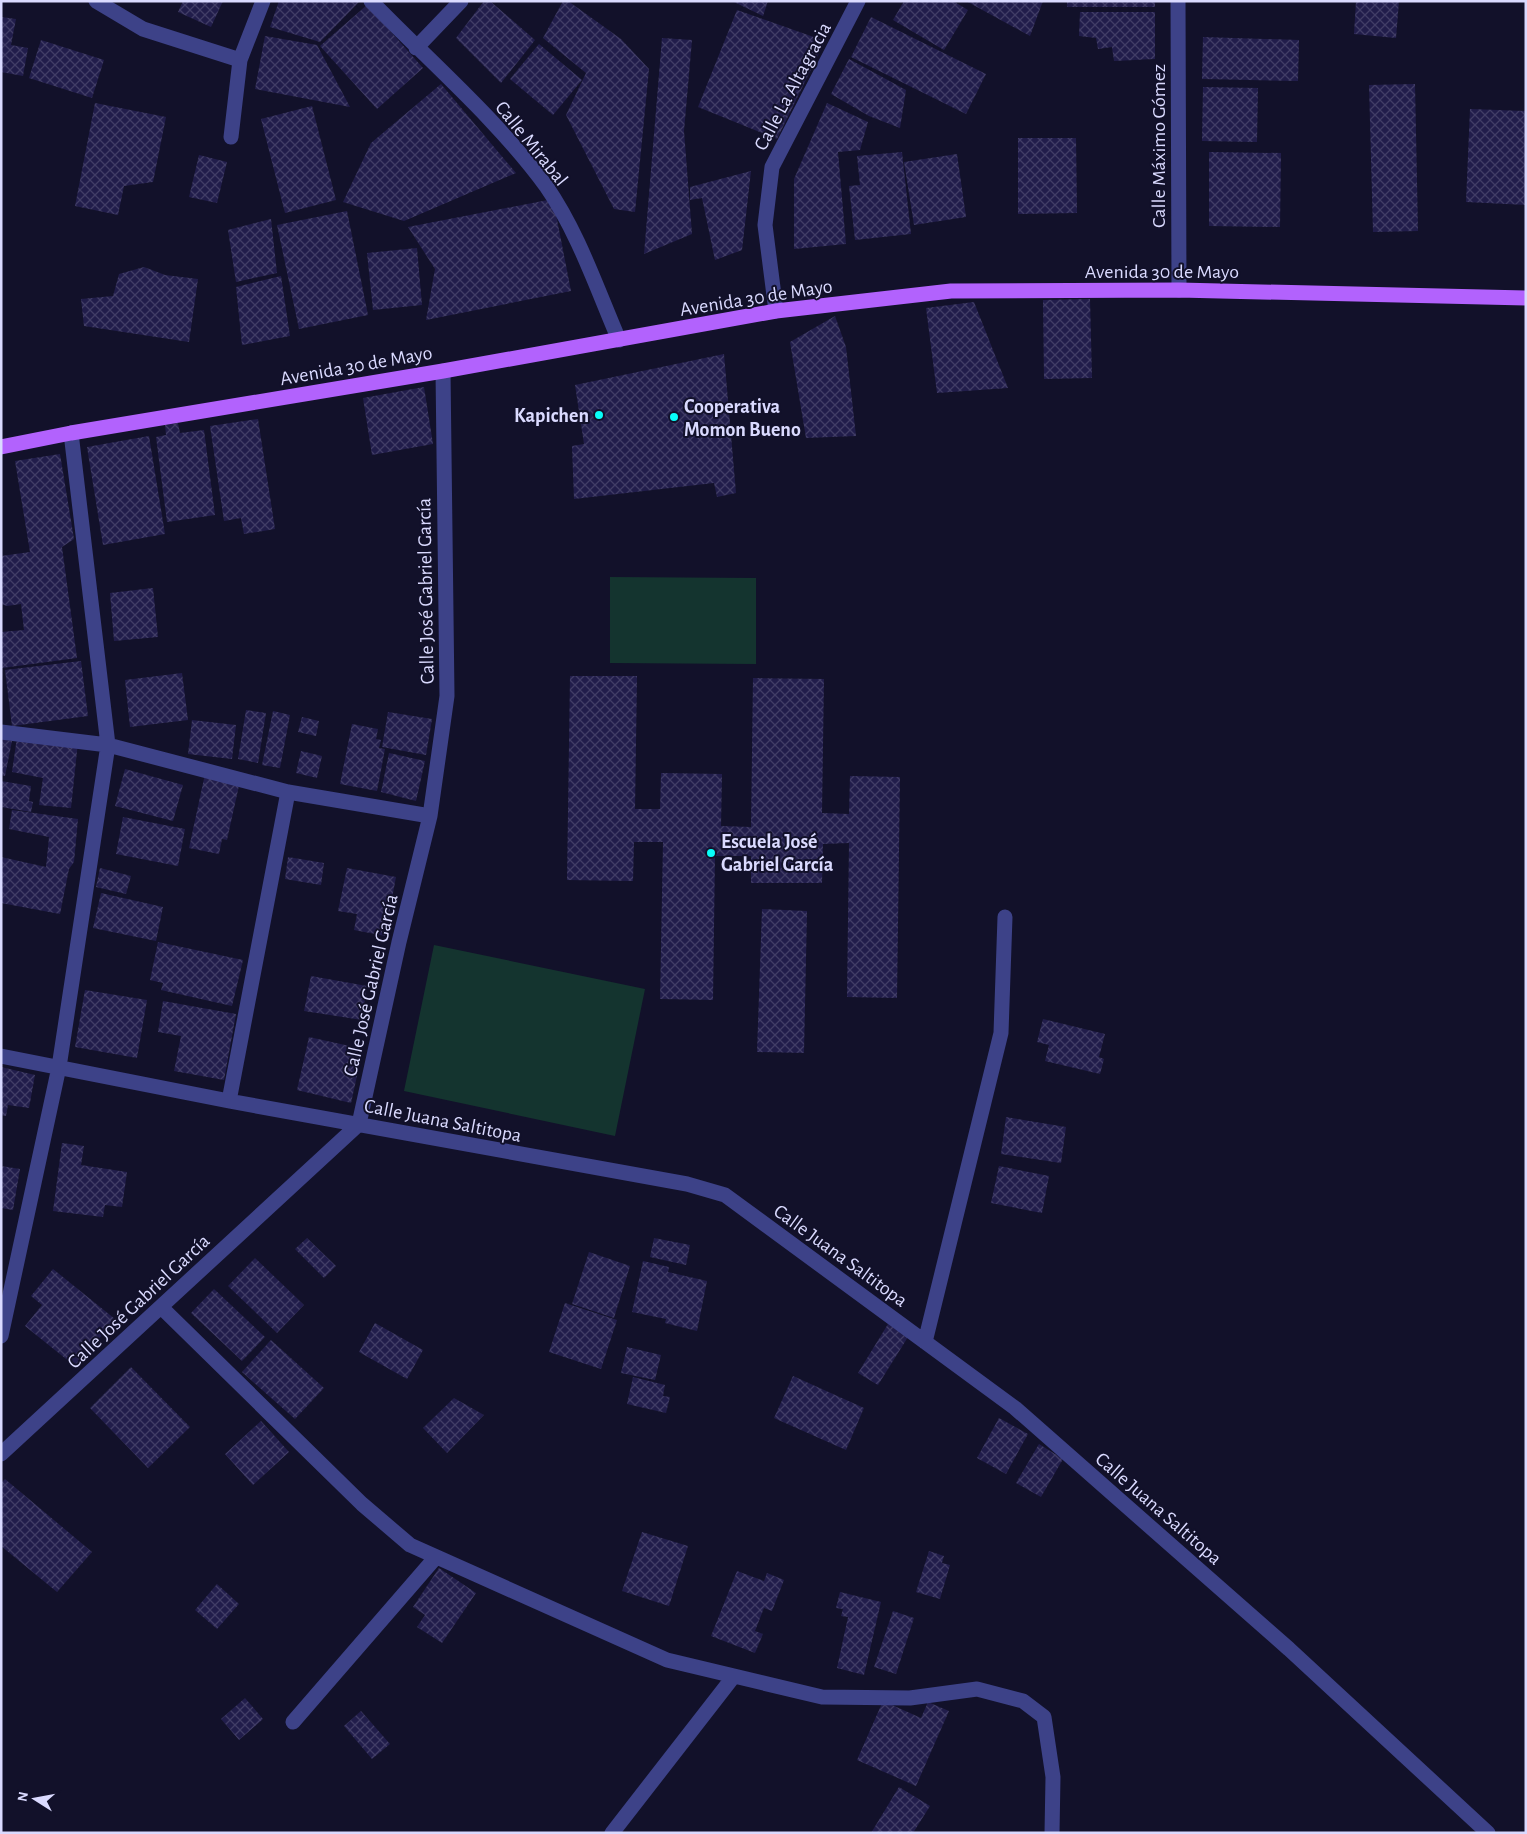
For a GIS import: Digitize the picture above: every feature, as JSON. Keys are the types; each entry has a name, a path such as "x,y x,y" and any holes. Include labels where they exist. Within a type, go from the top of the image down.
{"main road":[{"name":"Avenida 30 de Mayo","path":"1,447 71,433 443,371 776,311 951,291 1179,290 1526,298"}],"street":[{"path":"96,1 143,29 240,60"},
{"path":"231,137 240,60 263,1"},
{"name":"Calle Mirabal","path":"372,1 416,48 504,134 546,188 571,230 619,340"},
{"path":"416,48 461,1"},
{"name":"Calle La Altagracia","path":"776,311 765,225 772,167 858,1"},
{"name":"Calle Máximo Gómez","path":"1178,1 1179,290"},
{"name":"Calle José Gabriel García","path":"1,1454 359,1124 399,942 430,816 447,696 443,371"},
{"path":"1,1336 60,1067 108,745 71,433"},
{"path":"1,732 108,745 288,792 430,816"},
{"path":"229,1101 288,792"},
{"path":"925,1342 1001,1033 1005,917"},
{"name":"Calle Juana Saltitopa","path":"1,1056 229,1101 687,1184 725,1195 1015,1408 1289,1649 1488,1833"},
{"path":"161,1307 362,1504 410,1545 436,1557 667,1660 822,1697 910,1698 977,1689 1023,1701 1044,1718 1053,1777 1052,1833"},
{"path":"293,1722 436,1557"},
{"path":"612,1833 734,1676"}],"green space":[{"path":"610,577 756,578 756,664 610,663"},
{"path":"434,945 645,989 615,1136 404,1091"}],"building":[{"path":"183,1 223,1 211,27 178,12"},
{"path":"279,1 360,1 320,42 270,27"},
{"path":"484,1 490,1 535,40 501,83 456,38"},
{"path":"563,1 568,1 621,39 649,69 635,212 614,209 566,115 586,73 543,38"},
{"path":"732,1 768,1 763,16"},
{"path":"904,1 953,1 968,10 944,50 893,20"},
{"path":"966,1 1043,1 1030,36"},
{"path":"1067,1 1155,1 1155,7 1067,7"},
{"path":"1356,1 1399,1 1396,38 1354,34"},
{"path":"367,5 423,68 377,109 320,46"},
{"path":"737,10 825,41 777,139 698,107"},
{"path":"1080,12 1155,12 1155,59 1114,61 1112,47 1098,49 1096,38 1079,36"},
{"path":"1,17 16,19 11,45 28,48 23,76 1,72"},
{"path":"871,17 986,74 966,114 851,57"},
{"path":"265,36 317,45 350,107 255,89"},
{"path":"1203,37 1299,40 1298,81 1202,79"},
{"path":"662,38 692,40 684,131 692,234 644,254"},
{"path":"41,40 104,60 92,98 29,78"},
{"path":"539,44 582,80 553,115 510,79"},
{"path":"849,59 906,90 900,128 869,116 831,94"},
{"path":"441,84 516,173 404,221 343,202 371,143"},
{"path":"1415,84 1418,231 1373,232 1369,85"},
{"path":"1203,87 1258,88 1257,142 1202,141"},
{"path":"95,103 166,117 153,182 124,186 118,215 75,206"},
{"path":"827,103 868,122 860,150 838,152 846,244 794,249 794,179"},
{"path":"312,106 336,200 285,213 261,119"},
{"path":"1470,109 1526,111 1526,205 1466,202"},
{"path":"1018,138 1076,138 1077,213 1018,214"},
{"path":"902,152 911,234 855,240 849,186 860,185 857,156"},
{"path":"1209,152 1281,153 1280,227 1209,226"},
{"path":"957,154 966,217 914,225 904,162"},
{"path":"199,155 227,162 217,203 189,197"},
{"path":"751,171 742,250 715,260 702,198 690,200 690,187"},
{"path":"553,199 571,291 426,320 435,269 408,227"},
{"path":"347,211 368,315 299,329 277,225"},
{"path":"271,219 277,273 236,282 228,230"},
{"path":"417,248 422,305 373,310 367,253"},
{"path":"144,267 165,275 198,279 189,342 84,326 81,299 113,296 119,274"},
{"path":"281,276 290,336 242,345 236,287"},
{"path":"1090,299 1092,378 1044,379 1043,300"},
{"path":"974,302 1008,388 937,393 926,308"},
{"path":"835,316 846,347 856,436 806,438 790,342"},
{"name":"Cooperativa Momon Bueno","path":"724,354 736,493 717,497 714,483 574,499 572,446 584,444 575,385"},
{"path":"424,387 433,444 372,455 363,398"},
{"path":"258,419 275,529 244,534 241,518 224,521 210,426"},
{"path":"178,423 180,433 204,430 215,515 167,522 156,437 166,435 165,425"},
{"path":"149,436 165,534 103,545 87,447"},
{"path":"60,454 74,539 62,547 77,658 2,668 1,632 24,630 21,604 7,606 1,604 1,556 30,552 15,461"},
{"path":"153,588 158,637 114,641 110,593"},
{"path":"81,661 88,716 12,726 5,670"},
{"path":"182,673 188,720 130,727 125,680"},
{"path":"570,676 637,676 635,809 660,809 661,773 722,774 721,826 751,827 753,678 824,679 822,813 849,814 850,776 900,777 897,998 847,997 849,843 823,844 822,883 751,883 751,856 715,856 713,1000 660,999 663,842 634,842 633,881 567,880"},
{"path":"246,710 266,713 258,763 238,759"},
{"path":"273,711 290,715 280,768 262,765"},
{"path":"388,712 432,719 426,755 382,747"},
{"path":"302,717 319,721 316,736 298,732"},
{"path":"192,720 236,725 232,759 188,754"},
{"path":"352,724 378,729 376,739 381,740 379,748 385,749 377,791 340,784"},
{"path":"17,737 78,742 71,808 39,805 43,778 12,772"},
{"path":"1,739 12,741 5,776 1,775"},
{"path":"301,751 322,756 317,778 296,773"},
{"path":"389,753 425,761 416,801 381,792"},
{"path":"125,769 183,785 173,821 115,806"},
{"path":"205,774 240,781 227,840 222,839 219,854 189,848"},
{"path":"1,781 31,786 29,801 33,802 31,812 1,807"},
{"path":"12,810 78,819 74,862 69,869 60,914 1,903 1,857 46,867 49,837 9,829"},
{"path":"123,817 185,829 178,866 116,854"},
{"path":"288,857 324,863 321,885 285,879"},
{"path":"100,868 131,876 126,894 96,887"},
{"path":"347,868 396,877 385,936 354,930 357,914 338,911"},
{"path":"101,893 163,907 156,941 93,928"},
{"path":"762,909 807,911 804,1053 757,1052"},
{"path":"158,942 243,960 232,1006 161,990 163,983 150,980"},
{"path":"311,976 367,986 362,1020 304,1011"},
{"path":"85,990 147,1000 137,1058 75,1047"},
{"path":"163,1001 236,1014 224,1080 174,1071 181,1036 158,1032"},
{"path":"1043,1019 1105,1034 1099,1057 1104,1059 1100,1074 1045,1061 1049,1045 1037,1042"},
{"path":"309,1037 363,1049 351,1103 297,1090"},
{"path":"1,1067 35,1075 29,1108 8,1105 6,1116 1,1115"},
{"path":"1006,1117 1066,1127 1061,1163 1001,1154"},
{"path":"62,1143 84,1146 81,1165 127,1172 122,1207 105,1205 103,1217 53,1211"},
{"path":"1,1166 20,1169 13,1210 1,1208"},
{"path":"999,1166 1049,1176 1042,1213 991,1203"},
{"path":"307,1238 336,1266 324,1278 295,1249"},
{"path":"654,1238 690,1245 686,1265 650,1257"},
{"path":"589,1252 630,1266 614,1318 572,1304"},
{"path":"255,1258 304,1305 277,1333 228,1286"},
{"path":"643,1261 669,1267 668,1272 707,1281 697,1331 665,1323 666,1319 632,1312"},
{"path":"53,1269 115,1319 76,1367 25,1326 42,1305 31,1296"},
{"path":"214,1289 265,1337 242,1361 191,1313"},
{"path":"565,1303 617,1320 601,1369 549,1352"},
{"path":"375,1323 423,1350 407,1379 359,1352"},
{"path":"888,1324 908,1337 878,1385 858,1373"},
{"path":"271,1340 324,1388 295,1419 242,1372"},
{"path":"627,1347 661,1355 655,1380 621,1373"},
{"path":"131,1367 190,1427 148,1468 90,1408"},
{"path":"793,1376 864,1408 846,1450 774,1418"},
{"path":"633,1377 665,1385 663,1396 670,1397 666,1413 627,1404"},
{"path":"454,1398 484,1415 447,1453 423,1428"},
{"path":"999,1418 1028,1434 1006,1474 977,1458"},
{"path":"261,1421 289,1452 253,1485 225,1454"},
{"path":"1039,1444 1063,1459 1041,1497 1016,1483"},
{"path":"5,1479 92,1552 57,1592 1,1546 1,1483"},
{"path":"642,1532 688,1546 669,1606 622,1591"},
{"path":"929,1551 944,1556 942,1563 950,1565 940,1599 916,1592"},
{"path":"439,1568 476,1593 442,1643 417,1627 425,1615 413,1607"},
{"path":"737,1571 764,1581 767,1573 784,1580 772,1611 764,1608 755,1631 763,1634 755,1653 711,1636"},
{"path":"217,1584 239,1604 217,1629 195,1610"},
{"path":"840,1592 881,1602 864,1675 837,1668 848,1617 841,1616 843,1609 836,1608"},
{"path":"893,1611 914,1618 896,1674 874,1667"},
{"path":"245,1698 263,1719 239,1740 221,1719"},
{"path":"883,1701 921,1718 928,1702 949,1711 916,1786 857,1760"},
{"path":"361,1711 390,1744 372,1759 344,1726"},
{"path":"899,1787 930,1806 913,1833 871,1833"}],"place":[{"name":"Kapichen","path":"599,415"},
{"name":"Cooperativa Momon Bueno","path":"674,417"},
{"name":"Escuela José Gabriel García","path":"711,853"}]}
